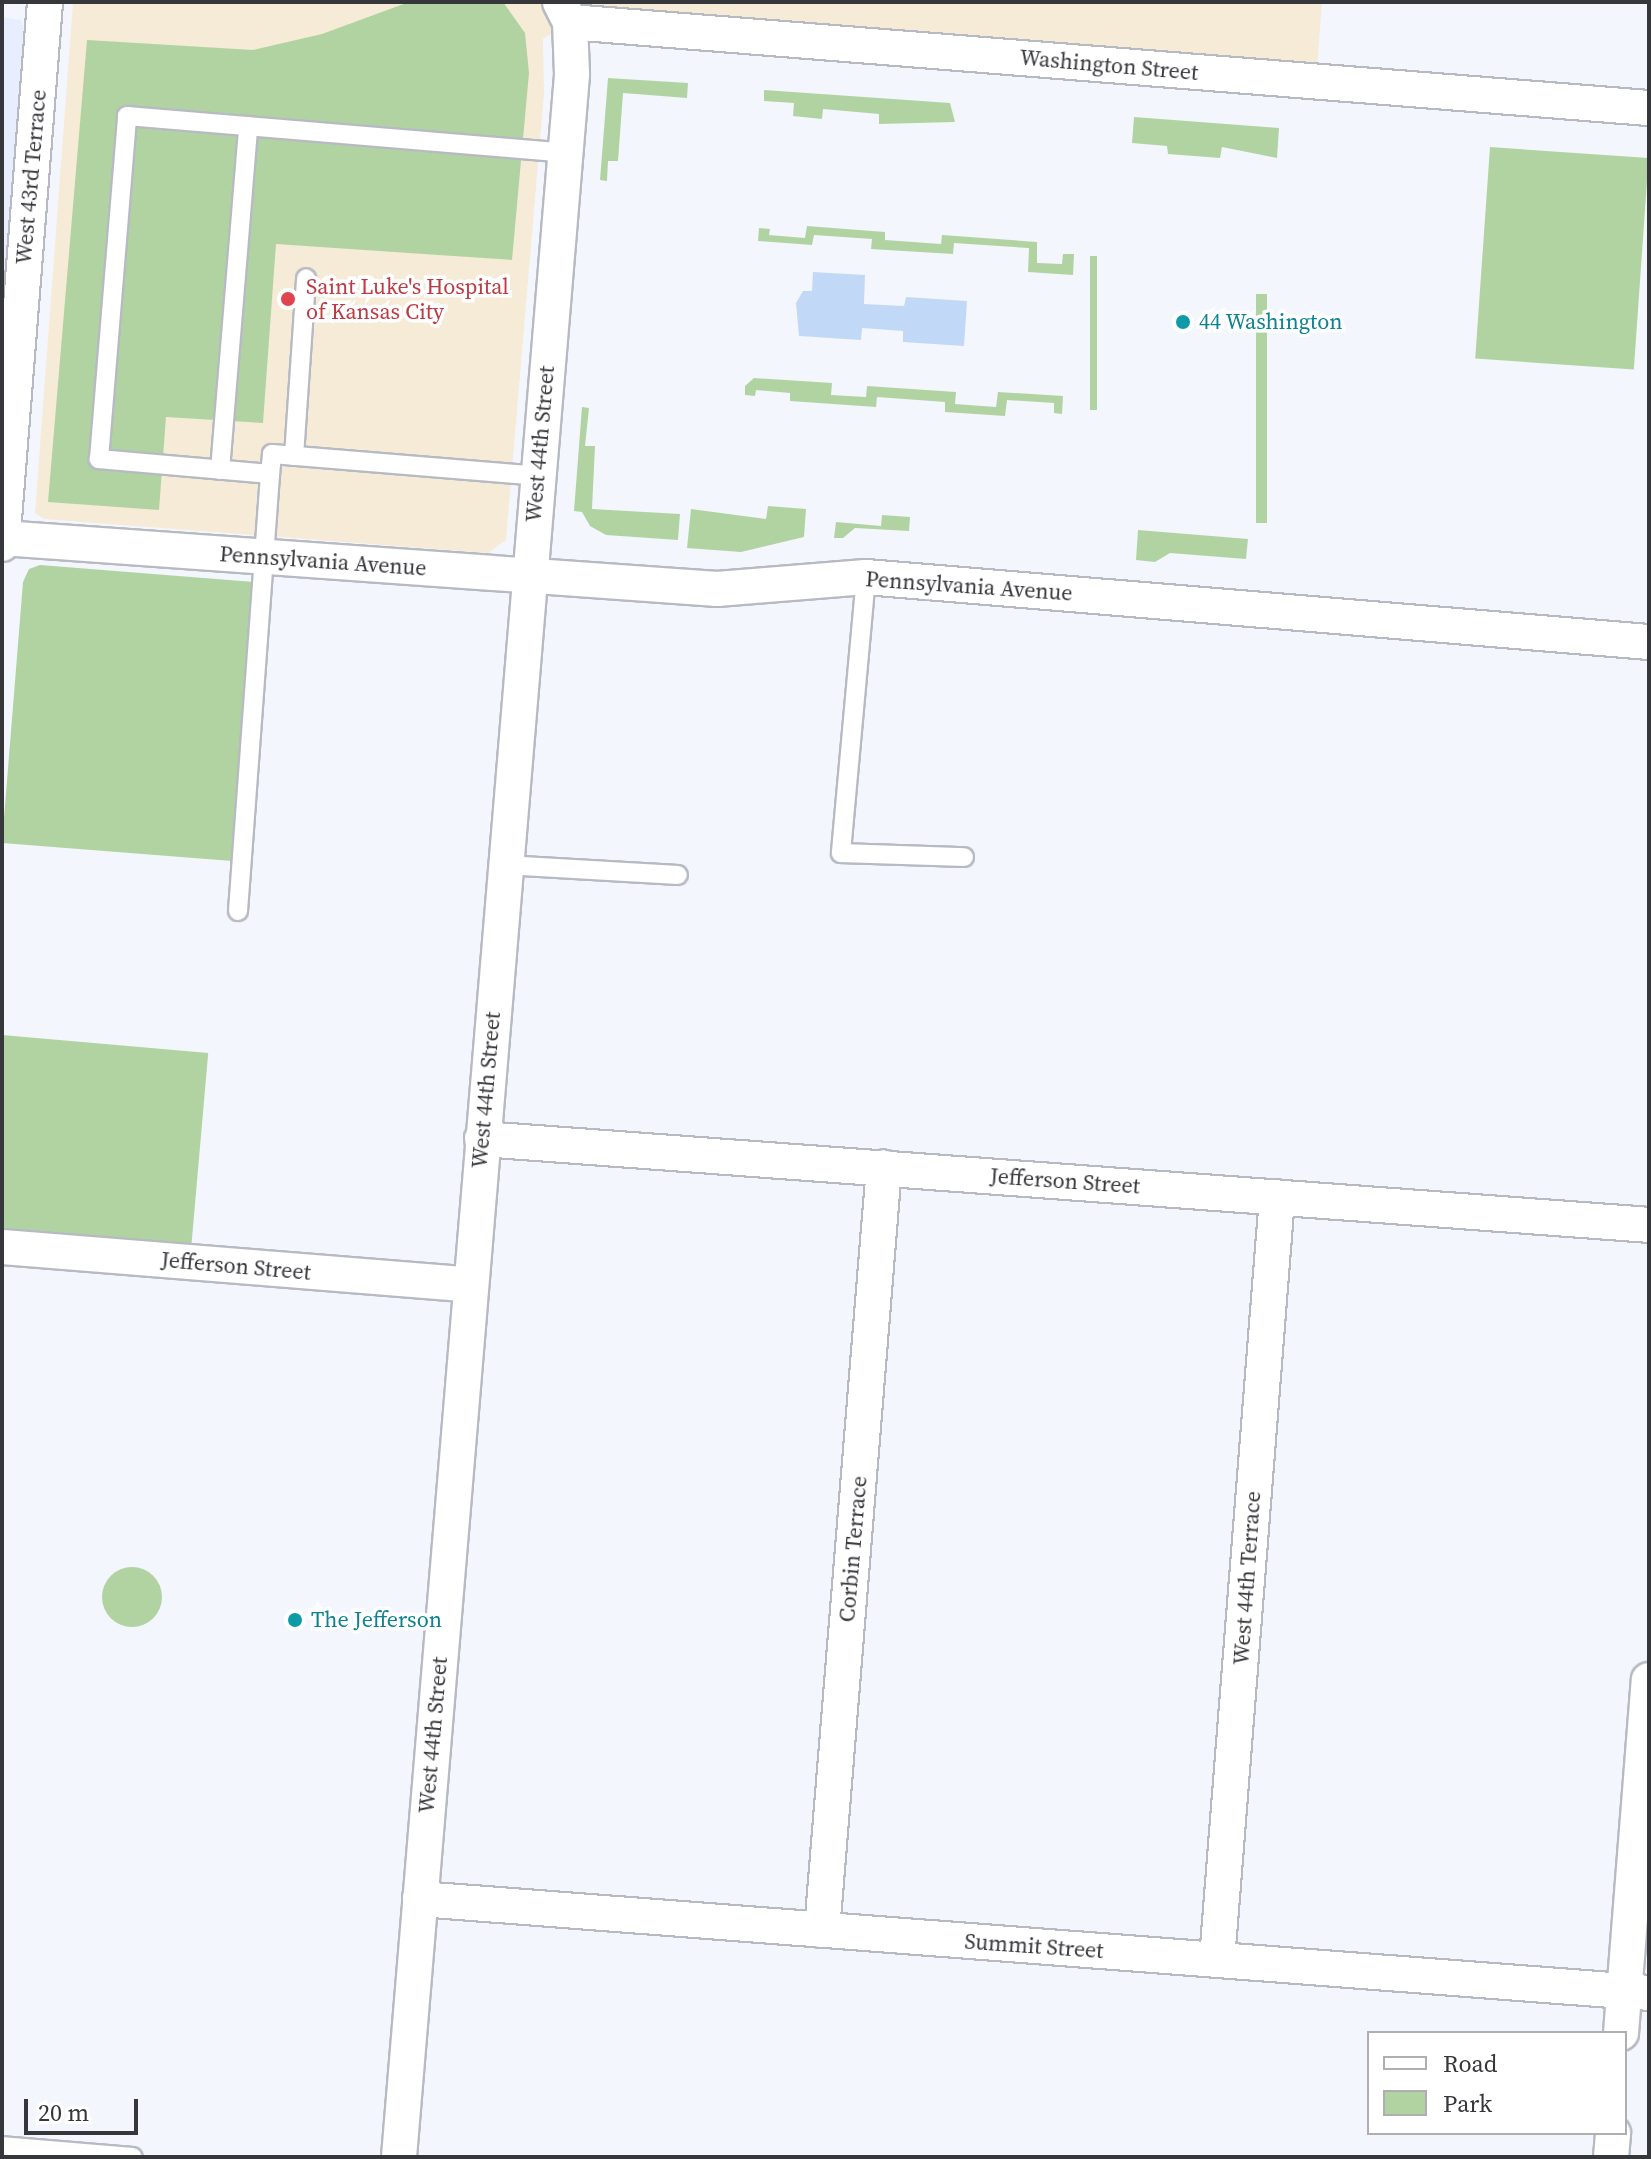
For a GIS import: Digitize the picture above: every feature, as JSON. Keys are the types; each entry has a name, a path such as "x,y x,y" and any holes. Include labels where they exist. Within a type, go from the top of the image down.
{"street":[{"name":"West 43rd Terrace","path":"2,540 45,2"},
{"name":"Washington Street","path":"565,12 1649,108"},
{"name":"West 44th Street","path":"399,2157 565,153 565,12"},
{"name":"Pennsylvania Avenue","path":"2,540 717,589 866,577 1649,642"},
{"name":"Jefferson Street","path":"482,1139 1649,1225"},
{"name":"Corbin Terrace","path":"822,1930 884,1168"},
{"name":"West 44th Terrace","path":"1217,1960 1277,1197"},
{"name":"Jefferson Street","path":"2,1247 470,1285"},
{"path":"1622,2031 1637,1992 1649,1680"},
{"name":"Summit Street","path":"420,1899 1637,1992"},
{"path":"1611,2157 1613,2135"}],"lane":[{"path":"270,474 99,459 127,116 565,153"},
{"path":"220,470 248,126"},
{"path":"294,456 306,278"},
{"path":"238,911 272,454 537,476"},
{"path":"866,577 841,853 964,857"},
{"path":"505,865 678,875"},
{"path":"2,2146 133,2157"}],"shaded area":[{"name":"Saint Luke's Hospital of Kansas City","path":"73,2 1322,2 1317,69 589,9 543,39 544,93 506,540 488,553 44,519 35,513"},
{"path":"2,17 21,20 26,34 2,317"}],"green space":[{"path":"409,2 503,2 525,33 529,73 512,260 276,244 263,423 166,417 159,510 48,502 87,40 253,50 322,34"},
{"path":"608,78 688,83 687,98 623,93 618,161 608,161 607,181 600,180"},
{"path":"764,90 950,103 955,122 879,124 879,114 823,109 822,119 793,116 794,103 764,101"},
{"path":"1134,117 1279,128 1277,158 1222,147 1220,158 1168,154 1167,146 1132,143"},
{"path":"1490,147 1649,158 1634,370 1475,358"},
{"path":"807,226 885,232 885,240 941,244 942,235 1037,242 1037,263 1062,264 1063,254 1074,254 1073,275 1028,272 1029,248 954,243 953,254 871,249 872,239 814,235 812,245 758,241 759,228 770,229 769,235 805,238"},
{"path":"1090,256 1097,256 1097,410 1090,410"},
{"path":"1256,294 1267,294 1267,523 1256,523"},
{"path":"754,378 832,383 831,395 866,397 867,386 956,392 955,404 996,407 998,392 1063,396 1062,414 1054,413 1054,403 1007,400 1005,416 945,412 945,402 877,397 876,407 790,401 790,393 756,390 755,396 745,395 745,386"},
{"path":"582,407 589,408 585,446 595,446 592,509 680,514 678,540 606,535 590,526 582,512 574,511"},
{"path":"768,506 806,509 804,537 741,552 687,548 691,509 766,519"},
{"path":"882,515 910,517 909,531 855,528 843,538 834,538 836,522 881,526"},
{"path":"1138,530 1248,539 1246,559 1170,553 1155,562 1136,560"},
{"path":"40,565 254,582 232,861 2,843 23,582 29,569"},
{"path":"2,1035 208,1053 191,1247 2,1231"},
{"path":"132,1567 144,1569 153,1576 160,1585 160,1609 153,1618 144,1625 132,1627 120,1625 111,1618 104,1609 102,1597 104,1585 111,1576 120,1569"}],"water":[{"path":"813,272 865,275 864,304 904,306 906,297 967,301 964,346 903,342 903,331 862,328 861,340 799,336 796,303 803,291 812,291"}],"place":[{"name":"Saint Luke's Hospital of Kansas City","path":"288,299"},
{"name":"44 Washington","path":"1183,322"},
{"name":"The Jefferson","path":"295,1620"}]}
